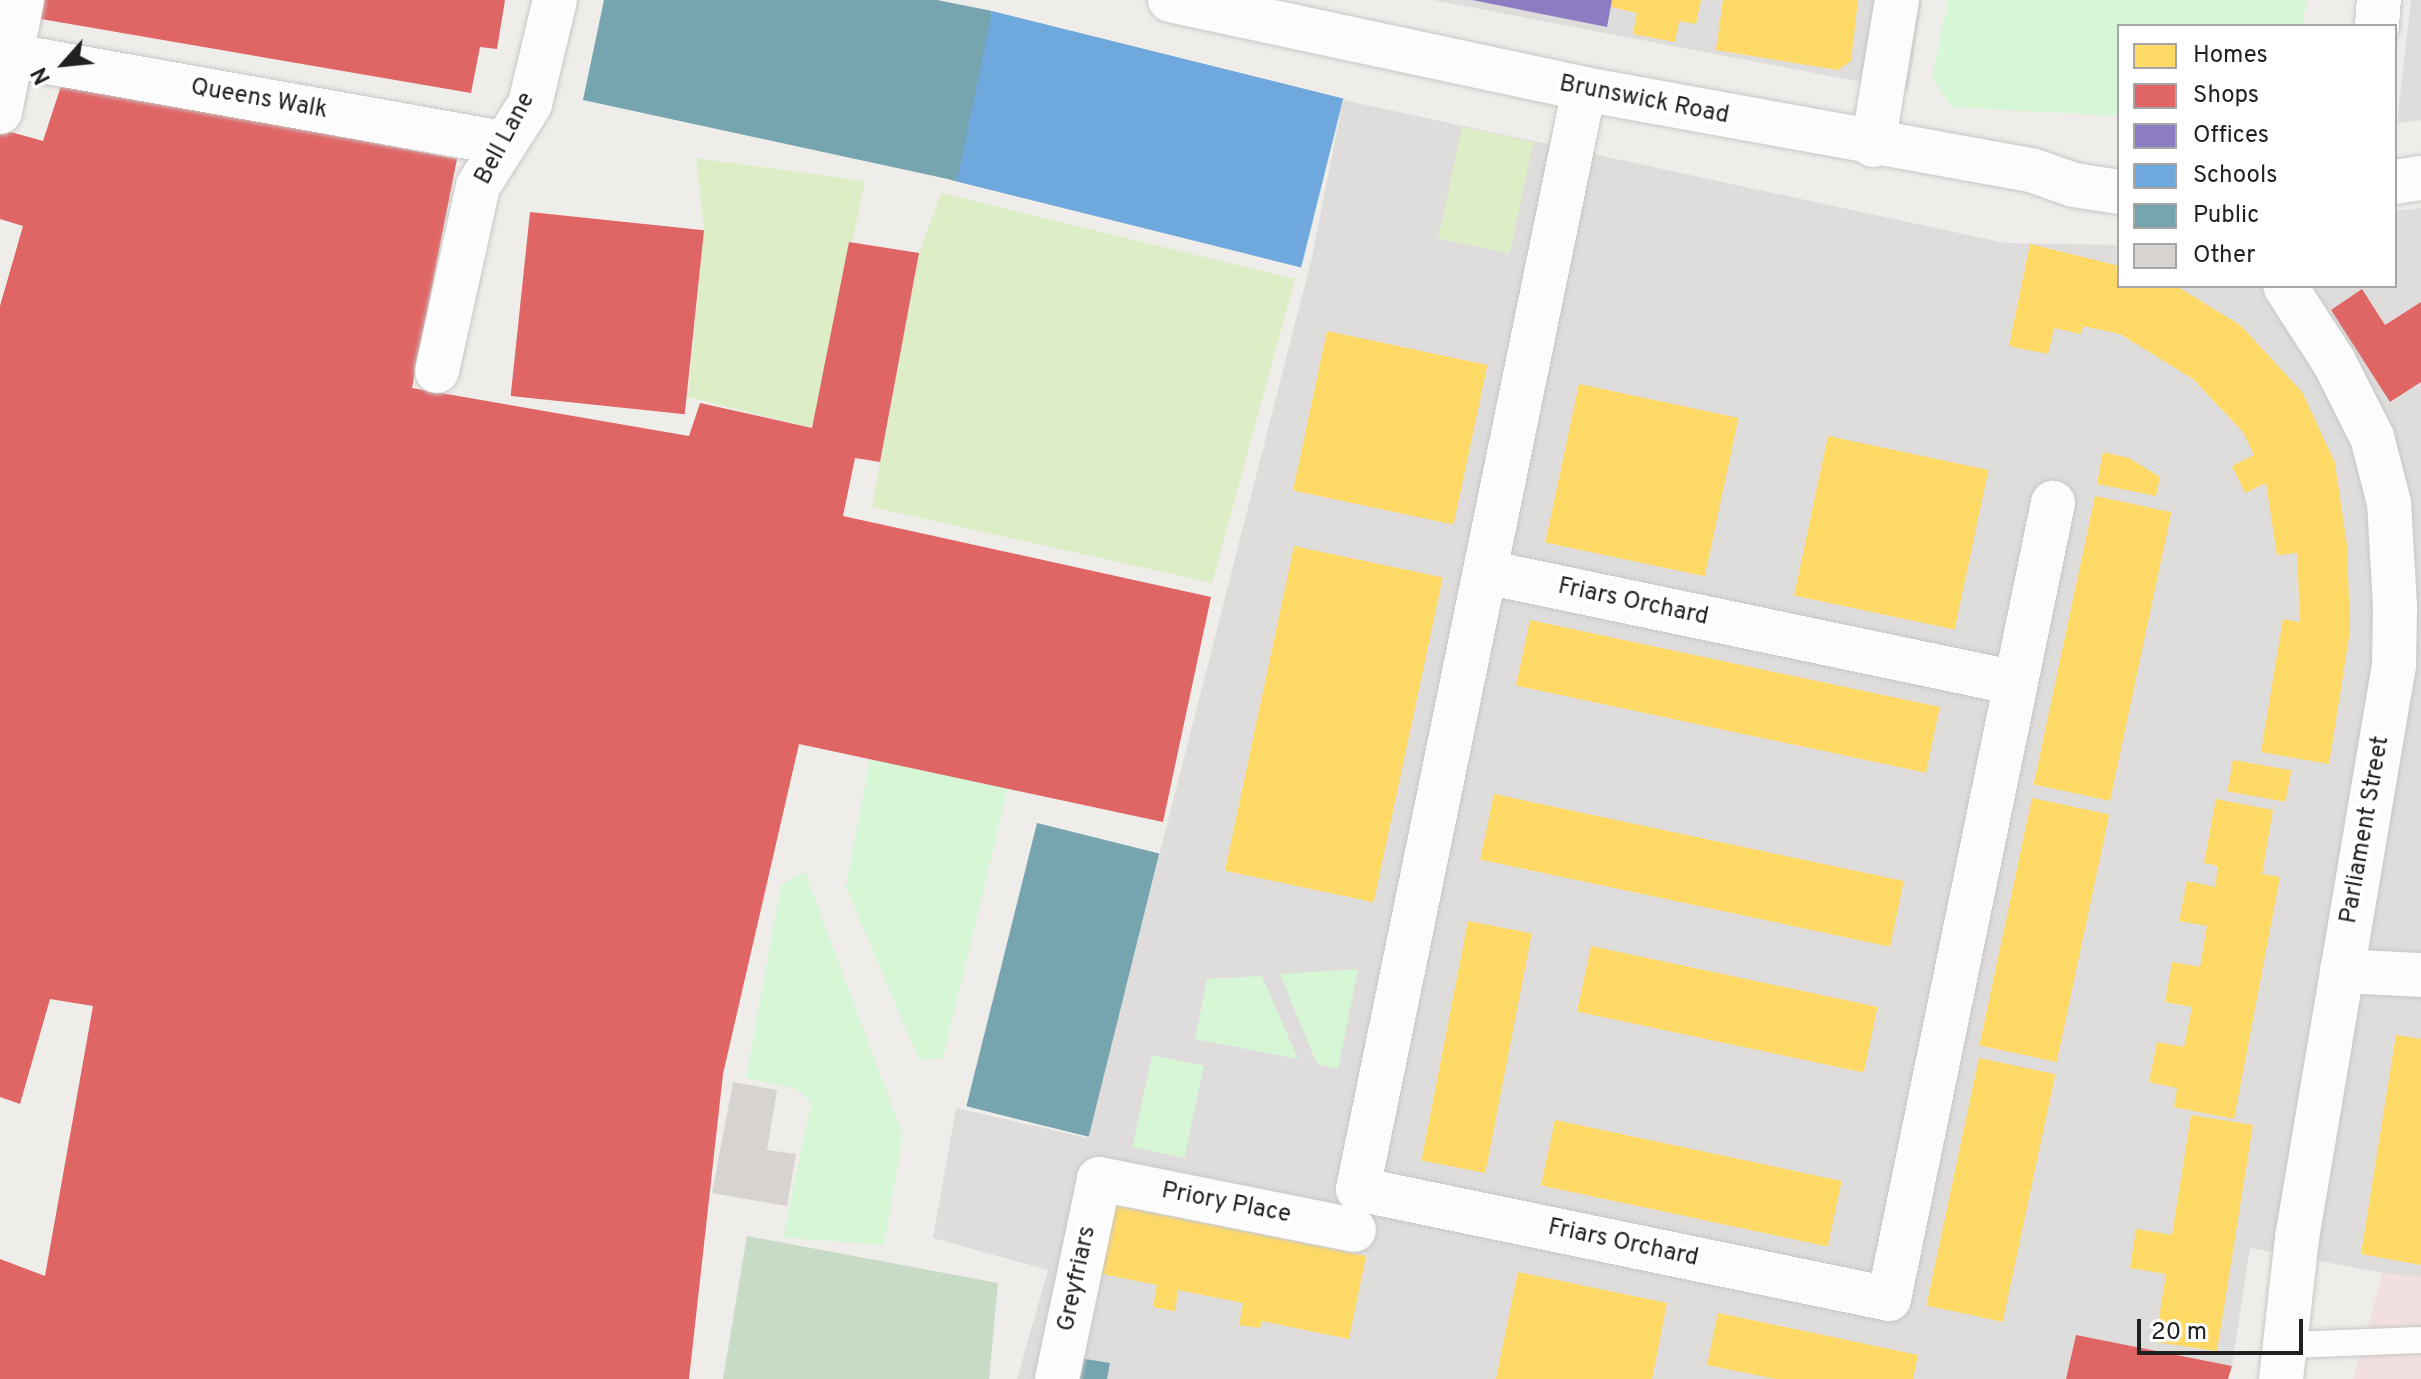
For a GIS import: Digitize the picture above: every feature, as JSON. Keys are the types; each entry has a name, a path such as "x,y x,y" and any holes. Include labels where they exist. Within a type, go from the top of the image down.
{"street":[{"path":"0,112 14,56 22,0"},
{"name":"Bell Lane","path":"437,371 478,186 530,104 555,0"},
{"name":"Brunswick Road","path":"1170,0 1584,89 1873,145 2034,171 2074,185 2117,192"},
{"path":"1873,145 1897,0"},
{"path":"2377,24 2379,0"},
{"name":"Queens Walk","path":"14,56 504,143"},
{"name":"Friars Orchard","path":"1584,89 1358,1189 1889,1299 2053,503"},
{"path":"2397,182 2421,178"},
{"path":"2074,185 2117,206"},
{"name":"Parliament Street","path":"2281,291 2334,362 2372,437 2394,546 2394,665 2297,1238 2285,1362"},
{"name":"Friars Orchard","path":"1486,572 2016,683"},
{"path":"2342,971 2421,975"},
{"name":"Priory Place","path":"1099,1179 1354,1230"},
{"name":"Greyfriars","path":"1057,1379 1099,1179"}],"lane":[{"path":"2285,1362 2421,1340"}],"shaded area":[{"path":"1433,0 1922,0 1908,91"},
{"path":"2411,0 2421,0 2421,120 2397,123"},
{"path":"1343,100 2005,243 2117,245 2117,288 2397,288 2397,211 2421,208 2421,1379 2391,1379 2383,1273 2250,1248 2232,1366 2076,1335 2066,1379 1017,1379 1048,1270 933,1238 956,1108 1087,1138 1312,257"},
{"path":"2383,1273 2421,1277 2421,1379 2353,1379"}],"green space":[{"path":"1948,0 2307,0 2302,24 2117,24 2117,116 1952,107 1932,78"},
{"path":"1462,127 1533,142 1510,254 1438,239"},
{"path":"696,158 865,181 812,428 688,397 704,229"},
{"path":"941,193 1295,279 1212,583 872,507 919,253"},
{"path":"870,758 1008,788 943,1058 919,1060 846,887"},
{"path":"805,872 903,1136 884,1245 783,1237 811,1103 797,1089 746,1078 781,885"},
{"path":"1358,969 1338,1069 1317,1064 1280,974"},
{"path":"1262,976 1298,1059 1195,1039 1207,979"},
{"path":"1152,1055 1204,1066 1184,1158 1132,1147"},
{"path":"747,1236 998,1283 989,1379 723,1379"}],"building: Homes":[{"path":"1612,0 1701,0 1696,24 1679,21 1675,42 1633,34 1637,13 1611,7"},
{"path":"1723,0 1858,0 1851,61 1838,70 1716,50"},
{"path":"2030,244 2117,266 2117,288 2179,288 2240,325 2302,392 2335,463 2347,546 2350,631 2329,764 2261,752 2283,619 2300,622 2297,553 2277,555 2266,483 2245,493 2232,466 2254,455 2243,432 2193,379 2120,334 2083,326 2081,334 2054,328 2048,354 2009,346"},
{"path":"1327,331 1487,365 1454,525 1293,490"},
{"path":"1579,384 1738,418 1705,576 1545,542"},
{"path":"1828,436 1988,470 1955,630 1794,595"},
{"path":"2103,452 2129,458 2160,477 2156,496 2097,484"},
{"path":"2095,496 2171,512 2110,801 2034,785"},
{"path":"1294,546 1443,578 1374,902 1225,871"},
{"path":"1530,620 1940,707 1926,773 1516,686"},
{"path":"2233,760 2291,770 2286,802 2227,792"},
{"path":"1494,794 1904,881 1890,947 1480,860"},
{"path":"2032,798 2109,814 2057,1062 1979,1045"},
{"path":"2216,799 2273,810 2262,874 2280,877 2234,1119 2174,1107 2177,1088 2149,1082 2157,1042 2184,1047 2192,1007 2165,1002 2172,962 2200,967 2207,926 2179,921 2187,881 2215,887 2218,866 2204,863"},
{"path":"1468,921 1532,933 1485,1173 1421,1161"},
{"path":"1591,946 1878,1007 1864,1072 1577,1012"},
{"path":"2396,1035 2421,1039 2421,1265 2361,1254"},
{"path":"1979,1058 2055,1074 2003,1322 1926,1305"},
{"path":"2191,1115 2253,1125 2217,1351 2155,1342 2166,1274 2130,1268 2136,1229 2172,1235"},
{"path":"1555,1120 1842,1181 1828,1246 1541,1186"},
{"path":"1106,1204 1366,1256 1349,1339 1262,1321 1260,1328 1239,1325 1243,1303 1178,1290 1175,1311 1153,1307 1157,1285 1093,1272"},
{"path":"1518,1272 1667,1303 1652,1379 1496,1379"},
{"path":"1718,1313 1918,1355 1913,1379 1776,1379 1707,1365"}],"building: Shops":[{"path":"39,0 505,0 497,49 480,47 471,93 35,18"},
{"path":"62,83 457,159 412,388 689,436 700,403 812,428 849,242 919,253 880,462 855,458 843,516 1211,597 1163,822 799,744 723,1074 689,1379 0,1379 0,1259 45,1276 93,1006 50,999 20,1104 0,1097 0,306 23,226 0,219 0,129 43,141"},
{"path":"530,212 704,230 685,414 511,396"},
{"path":"2362,289 2385,325 2421,302 2421,382 2390,402 2331,310"},
{"path":"2076,1335 2232,1366 2228,1379 2066,1379"}],"building: Offices":[{"path":"1472,0 1612,0 1607,27"}],"building: Schools":[{"path":"992,11 1343,99 1301,267 950,180"}],"building: Public":[{"path":"604,0 937,0 992,11 957,181 583,100"},
{"path":"1037,823 1159,853 1089,1137 966,1106"},
{"path":"1073,1357 1110,1363 1107,1379 1070,1379"}],"building: Other":[{"path":"733,1082 777,1090 767,1150 796,1154 787,1206 712,1193"}]}
